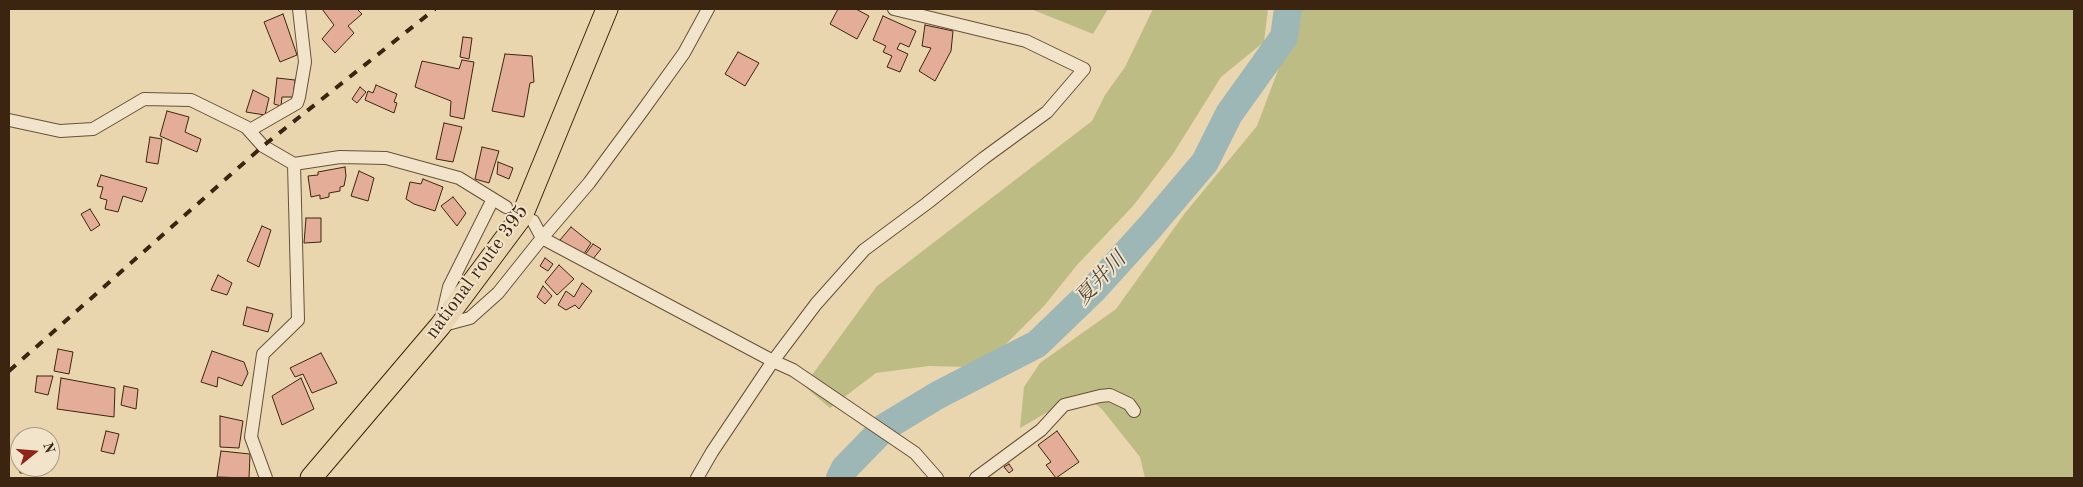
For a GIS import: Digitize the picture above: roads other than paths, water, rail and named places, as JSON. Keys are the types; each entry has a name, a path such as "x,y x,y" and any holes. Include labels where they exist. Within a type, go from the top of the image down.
{"highway":[{"name":"national route 395","path":"311,478 440,326 522,216 607,9"}],"street":[{"path":"250,130 297,103 305,62 300,9"},
{"path":"493,199 449,288 440,326 470,318 498,293 542,238 590,183 684,53 708,9"},
{"path":"697,478 772,361 816,304 864,250 1047,112 1084,69 1026,41 894,9"},
{"path":"9,120 60,131 94,129 144,99 190,100 250,130 263,146 294,164 340,158 386,158 459,178 506,207"},
{"path":"266,478 251,436 263,354 298,320 294,164"},
{"path":"533,221 542,238 772,361 793,370 915,453 936,478"},
{"path":"976,478 1041,430 1064,405 1100,396 1110,396 1129,404 1134,411"}],"waterway":[{"name":"夏井川","path":"840,478 845,468 885,427 938,395 1037,344 1092,291 1205,162 1229,114 1284,37 1288,9"}],"railway":[{"path":"9,371 263,146 435,9"}]}
